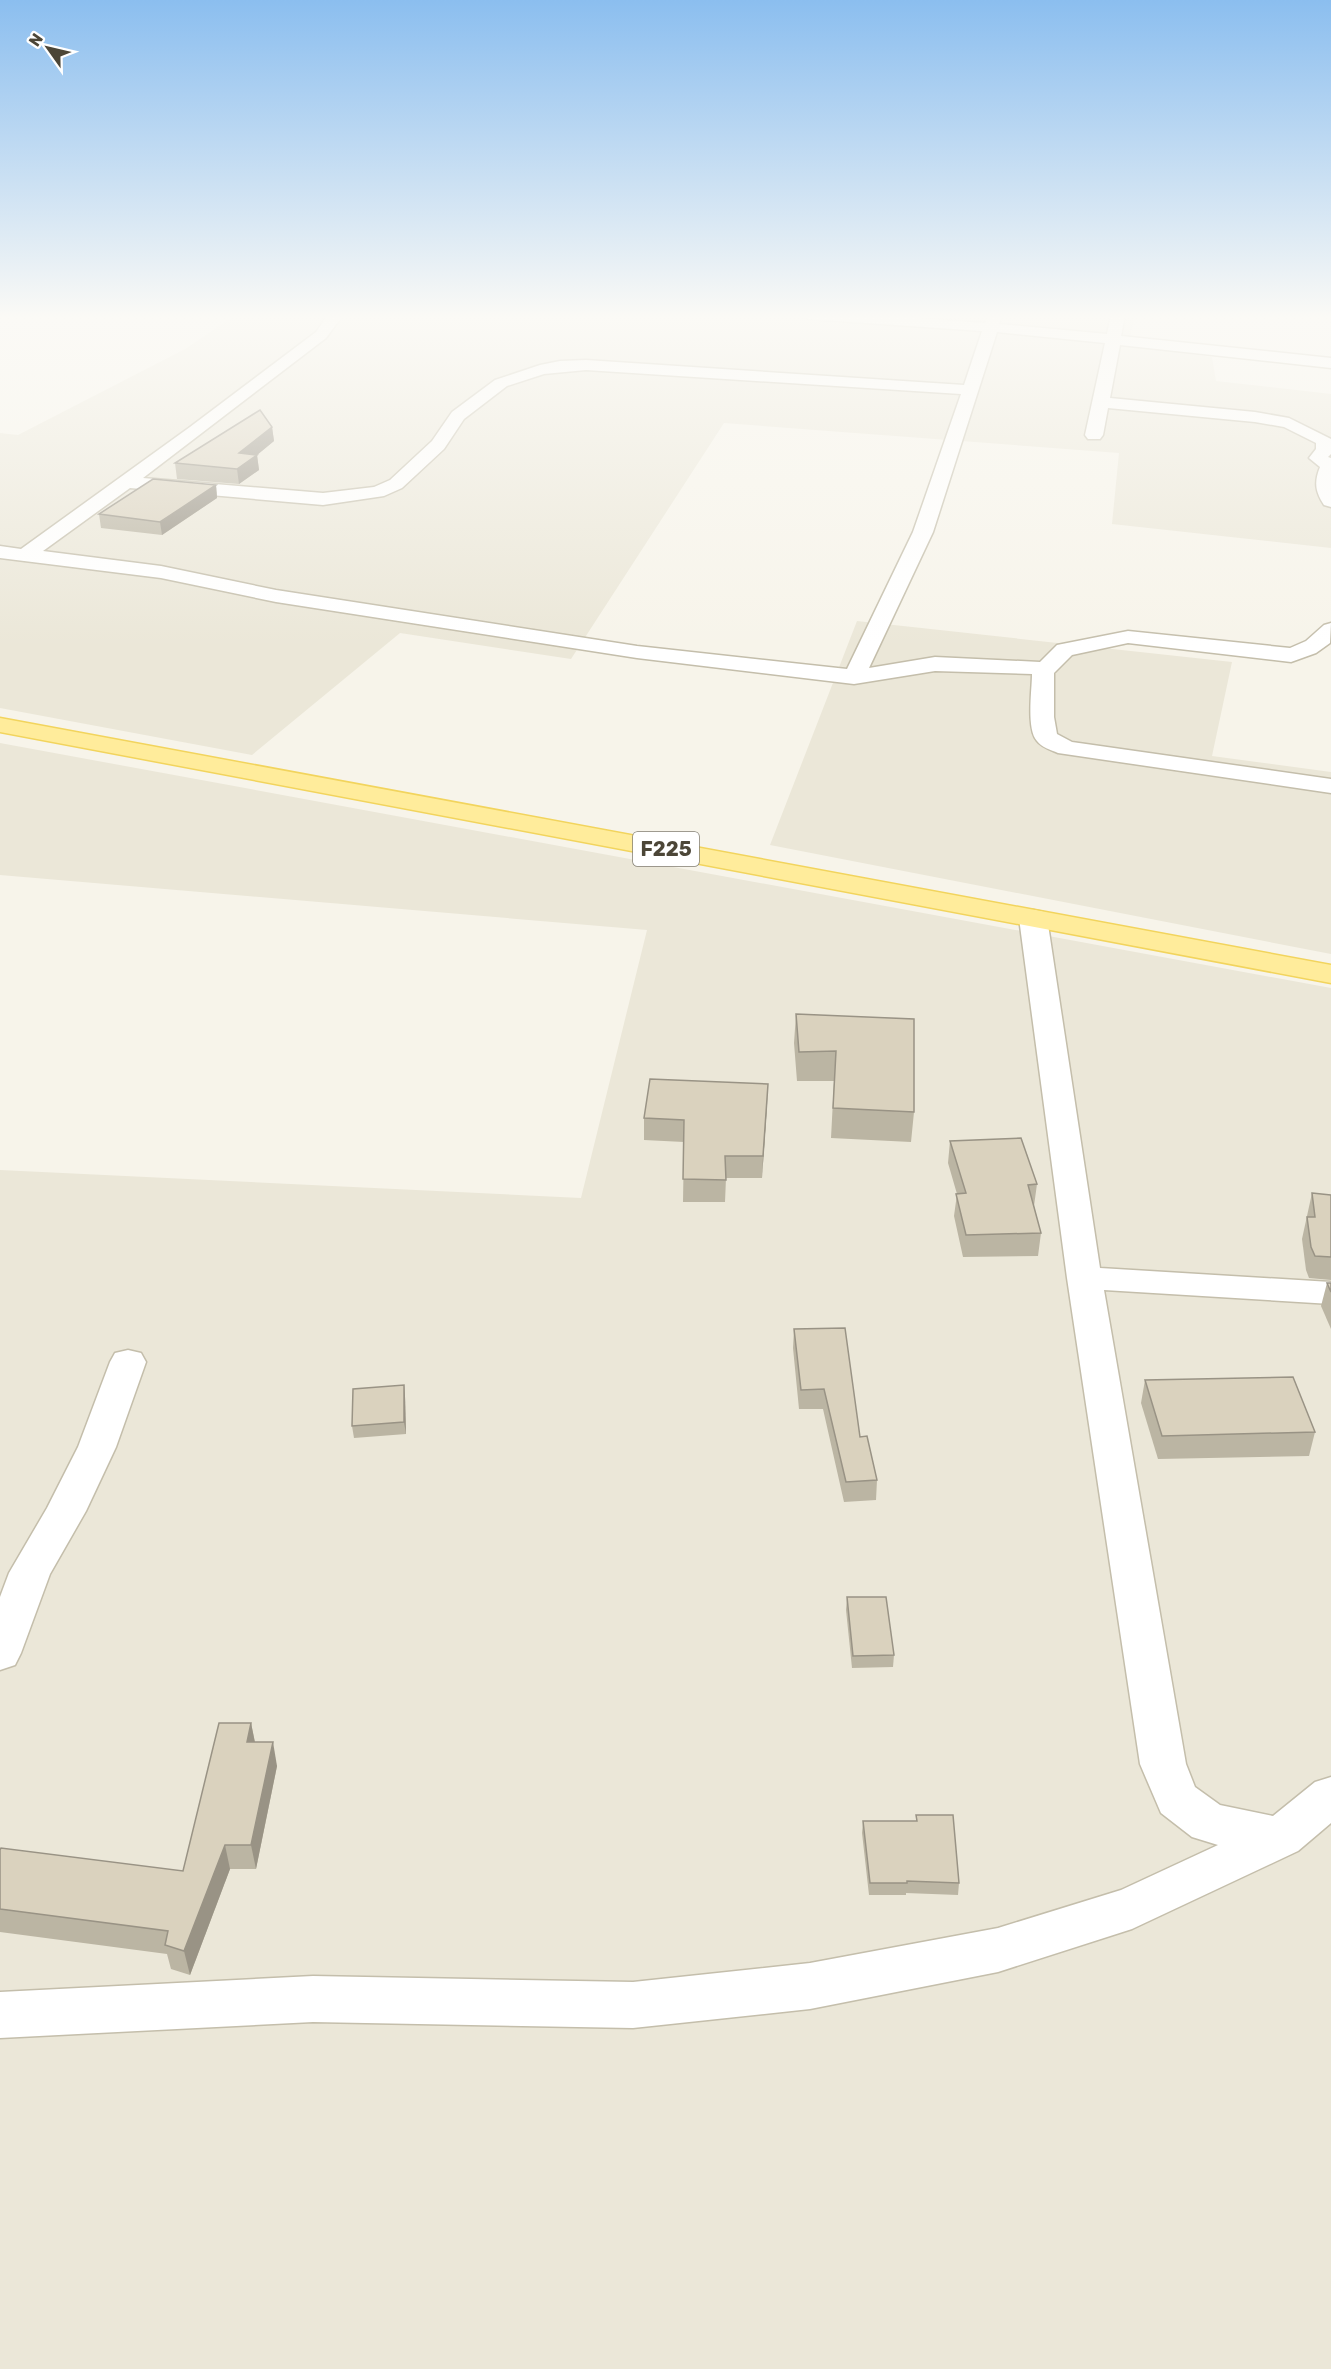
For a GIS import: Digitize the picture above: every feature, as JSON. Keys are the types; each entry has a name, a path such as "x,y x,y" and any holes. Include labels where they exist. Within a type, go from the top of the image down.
{"main road":[{"name":"F225","path":"0,725 1331,974"}],"street":[{"path":"24,556 201,426"},
{"path":"127,482 323,499 353,497 378,492 396,484 438,445 451,426"},
{"path":"854,677 923,532 959,426"},
{"path":"1094,435 1096,426"},
{"path":"1294,426 1324,441 1324,450 1318,458 1330,465 1324,479 1324,492 1331,501"},
{"path":"0,552 161,572 276,596 637,652 854,677 935,664 1033,668 1043,672"},
{"path":"1331,628 1325,637 1308,650 1291,655 1128,637 1065,650 1043,672 1042,717 1046,738 1060,746 1331,786"},
{"path":"1034,918 1084,1278 1163,1764 1177,1798 1208,1823 1281,1837"},
{"path":"1084,1278 1331,1293"},
{"path":"0,1653 30,1573 66,1511 97,1447 128,1362"},
{"path":"0,2015 313,1999 633,2005 810,1986 998,1950 1132,1908 1281,1837 1331,1796"}],"shaded area":[{"path":"36,426 722,426 571,659 400,633 252,755 0,708 0,433 18,435"},
{"path":"758,426 1331,426 1331,548 1112,524 1119,453"},
{"path":"857,621 1232,662 1212,756 1331,772 1331,954 770,845"},
{"path":"0,743 1331,988 1331,2369 0,2369 0,1170 581,1198 647,930 0,875"}],"building":[{"path":"235,426 272,427 239,453 257,455 237,469 175,463"},
{"path":"153,479 216,485 160,522 99,514"},
{"path":"796,1014 914,1019 914,1112 833,1108 836,1051 799,1052"},
{"path":"650,1079 768,1084 763,1156 725,1156 726,1180 683,1179 684,1120 644,1118"},
{"path":"1021,1138 1037,1184 1028,1185 1041,1233 966,1235 956,1194 966,1193 950,1141"},
{"path":"1312,1193 1331,1195 1331,1257 1315,1256 1311,1247 1307,1217 1315,1217"},
{"path":"845,1328 860,1437 867,1436 877,1480 846,1482 824,1389 801,1390 794,1329"},
{"path":"1293,1377 1315,1432 1162,1436 1145,1380"},
{"path":"404,1385 404,1422 352,1426 353,1389"},
{"path":"847,1597 886,1597 894,1655 853,1656"},
{"path":"219,1723 251,1723 247,1742 273,1742 251,1845 225,1845 184,1951 165,1945 168,1931 0,1909 1,1848 183,1871"},
{"path":"916,1815 953,1815 959,1883 907,1881 907,1883 870,1883 863,1821 917,1821"}]}
